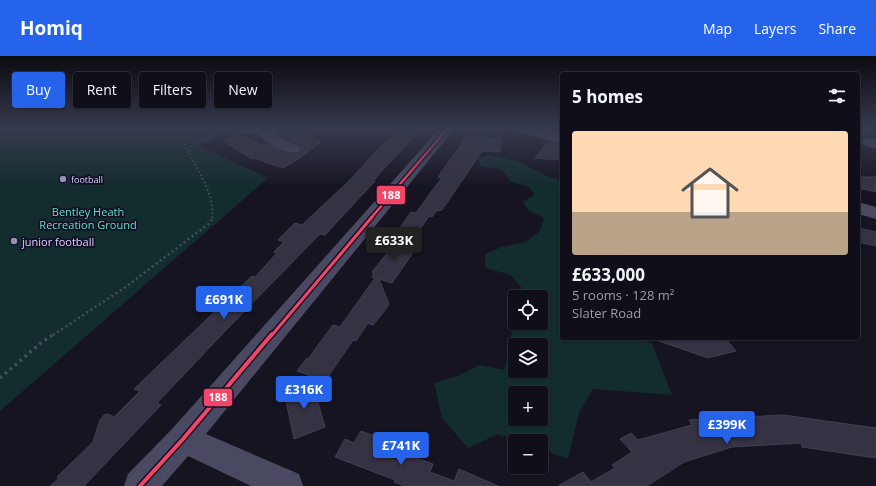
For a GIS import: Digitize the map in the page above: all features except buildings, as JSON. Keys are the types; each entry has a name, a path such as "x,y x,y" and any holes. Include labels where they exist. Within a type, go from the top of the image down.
{"street":[{"path":"140,486 183,439 431,148"},
{"path":"860,209 876,213"},
{"path":"183,439 288,486"}],"path":[{"path":"0,378 42,342 127,286 211,222 213,215 209,192 186,148"},
{"path":"189,154 191,148"}],"green space":[{"name":"Bentley Heath Recreation Ground","path":"0,148 204,148 268,178 0,411"},
{"path":"488,155 517,161 547,176 560,180 560,340 645,340 652,344 672,395 593,389 579,413 568,459 548,452 548,434 508,434 508,437 498,434 468,448 442,418 434,383 458,376 480,365 504,370 508,356 508,378 548,378 548,338 511,338 512,330 548,330 548,290 523,290 511,275 485,268 485,254 501,247 526,242 540,231 544,218 528,210 523,202 535,194 528,187 510,181 502,170 481,166 477,158"}],"transit line":[{"name":"188","path":"140,486 183,439 431,148"}],"place":[{"name":"football","path":"63,179"},
{"name":"junior football","path":"14,241"}]}
